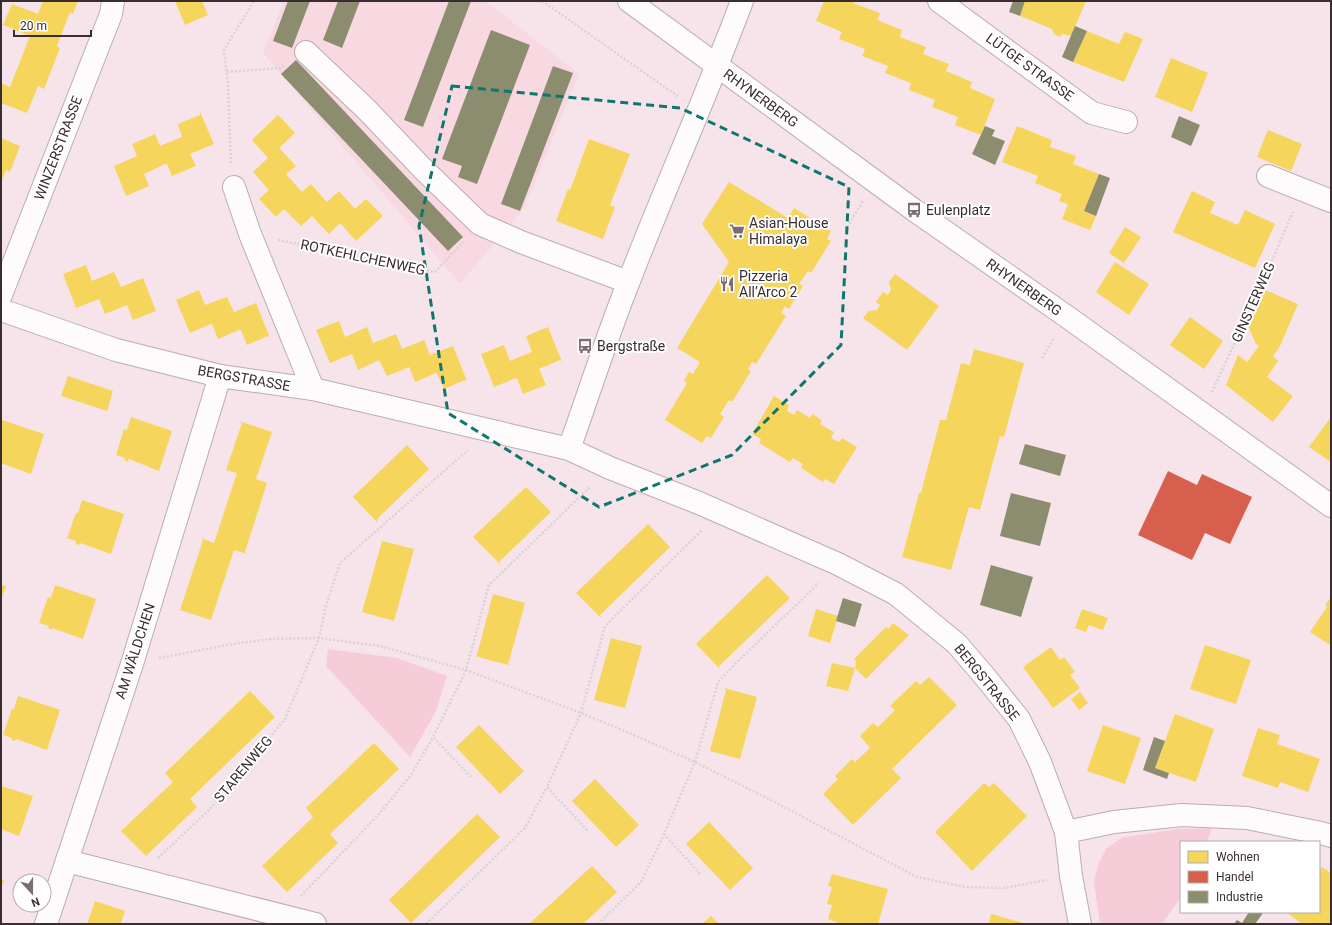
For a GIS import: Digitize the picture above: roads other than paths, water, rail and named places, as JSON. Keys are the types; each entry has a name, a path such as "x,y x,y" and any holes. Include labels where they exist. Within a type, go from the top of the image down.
{"street":[{"name":"WINZERSTRASSE","path":"1,295 111,14 113,1"},
{"name":"RHYNERBERG","path":"628,1 908,206 1202,413 1331,506"},
{"path":"569,449 628,282 717,66 742,1"},
{"name":"LÜTGE STRASSE","path":"939,1 1092,113 1126,122"},
{"path":"306,52 367,110 423,169 480,224 521,242 628,282"},
{"path":"1268,176 1331,201"},
{"path":"234,187 250,234 313,389"},
{"name":"BERGSTRASSE","path":"1,310 116,350 220,376 313,389 569,449 610,468 722,513 838,564 896,594 957,644 1019,719 1040,762 1066,832 1071,876 1080,924"},
{"name":"AM WÄLDCHEN","path":"46,924 132,664 220,376"},
{"path":"1066,832 1114,822 1182,815 1247,818 1331,836"},
{"path":"67,861 315,924"}],"place":[{"name":"Eulenplatz","path":"914,210"},
{"name":"Asian-House Himalaya","path":"737,231"},
{"name":"Pizzeria All’Arco 2","path":"727,284"},
{"name":"Bergstraße","path":"585,346"}]}
